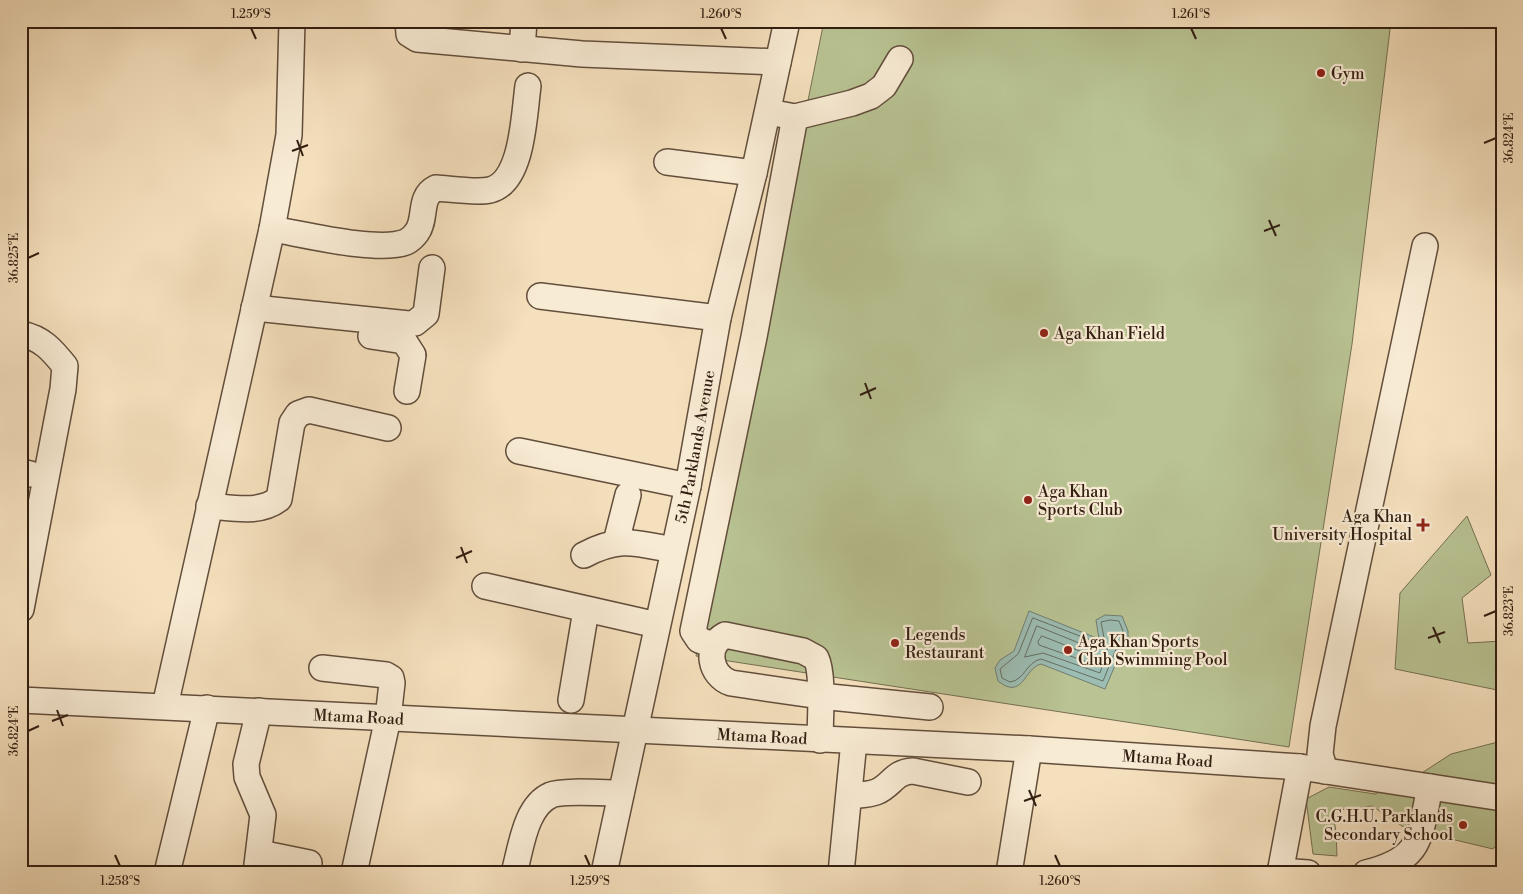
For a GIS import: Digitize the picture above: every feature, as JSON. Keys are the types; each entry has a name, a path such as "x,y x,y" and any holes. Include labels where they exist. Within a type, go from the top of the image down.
{"street":[{"path":"165,706 272,229 289,135 288,76 292,21"},
{"path":"408,21 409,34 417,39 582,54 778,62"},
{"path":"522,49 524,21"},
{"name":"5th Parklands Avenue","path":"604,873 688,486 718,318 754,173 787,21"},
{"path":"767,112 795,117 852,103 871,96 884,86 900,60"},
{"path":"272,229 361,243 388,244 406,242 419,229 426,196 430,191 436,188 490,190 504,182 514,166 520,144 528,86"},
{"path":"713,645 699,640 693,630 754,337 795,117"},
{"path":"667,162 754,173"},
{"path":"1325,771 1320,754 1323,726 1425,246"},
{"path":"252,316 409,324 426,314 432,268"},
{"path":"540,296 718,318"},
{"path":"252,316 396,338 404,341 413,355 407,391"},
{"path":"21,334 34,337 48,346 65,366 63,389 21,609"},
{"path":"210,506 259,509 279,499 292,422 298,414 309,410 388,428"},
{"path":"519,451 688,486"},
{"path":"616,542 628,495"},
{"path":"584,555 602,546 616,542 673,550"},
{"path":"485,586 657,625"},
{"path":"571,700 586,610"},
{"path":"820,740 820,696 820,668 813,655 803,650 725,635 717,639 713,645 715,672 721,679 820,696 930,708"},
{"path":"322,668 386,675 391,678 392,693 388,718 354,873"},
{"name":"Mtama Road","path":"21,700 207,708 636,732 1029,749 1300,768 1502,798"},
{"path":"167,873 207,708"},
{"path":"259,711 246,764 247,776 263,815 258,863 309,863"},
{"path":"841,873 854,741"},
{"path":"1009,873 1029,749"},
{"path":"1300,768 1280,872 1308,873"},
{"path":"849,796 875,792 900,773 913,770 968,782"},
{"path":"1366,873 1385,868 1404,858 1419,841 1430,787"},
{"path":"514,873 530,817 540,801 552,794 621,793"}],"green space":[{"name":"Aga Khan Sports Club","path":"824,21 1391,21 1352,344 1289,747 696,656"},
{"path":"1467,516 1491,575 1462,598 1468,643 1502,641 1502,691 1395,669 1400,593"},
{"path":"1502,741 1502,838 1493,849 1405,828 1372,806 1332,811 1336,831 1337,856 1313,854 1306,799 1329,787 1375,794 1414,778 1451,754"}],"water":[{"name":"Aga Khan Sports Club Swimming Pool","path":"1029,611 1099,639 1096,620 1105,615 1122,616 1128,631 1128,640 1122,649 1105,689 1041,664 1035,667 1018,685 1013,687 1006,686 998,681 995,668 1000,660 1014,651"}],"place":[{"name":"Gym","path":"1321,73"},
{"name":"Aga Khan Field","path":"1044,333"},
{"name":"Aga Khan Sports Club","path":"1028,500"},
{"name":"Aga Khan University Hospital","path":"1423,525"},
{"name":"Legends Restaurant","path":"895,643"},
{"name":"Aga Khan Sports Club Swimming Pool","path":"1068,650"},
{"name":"C.G.H.U. Parklands Secondary School","path":"1463,825"}]}
